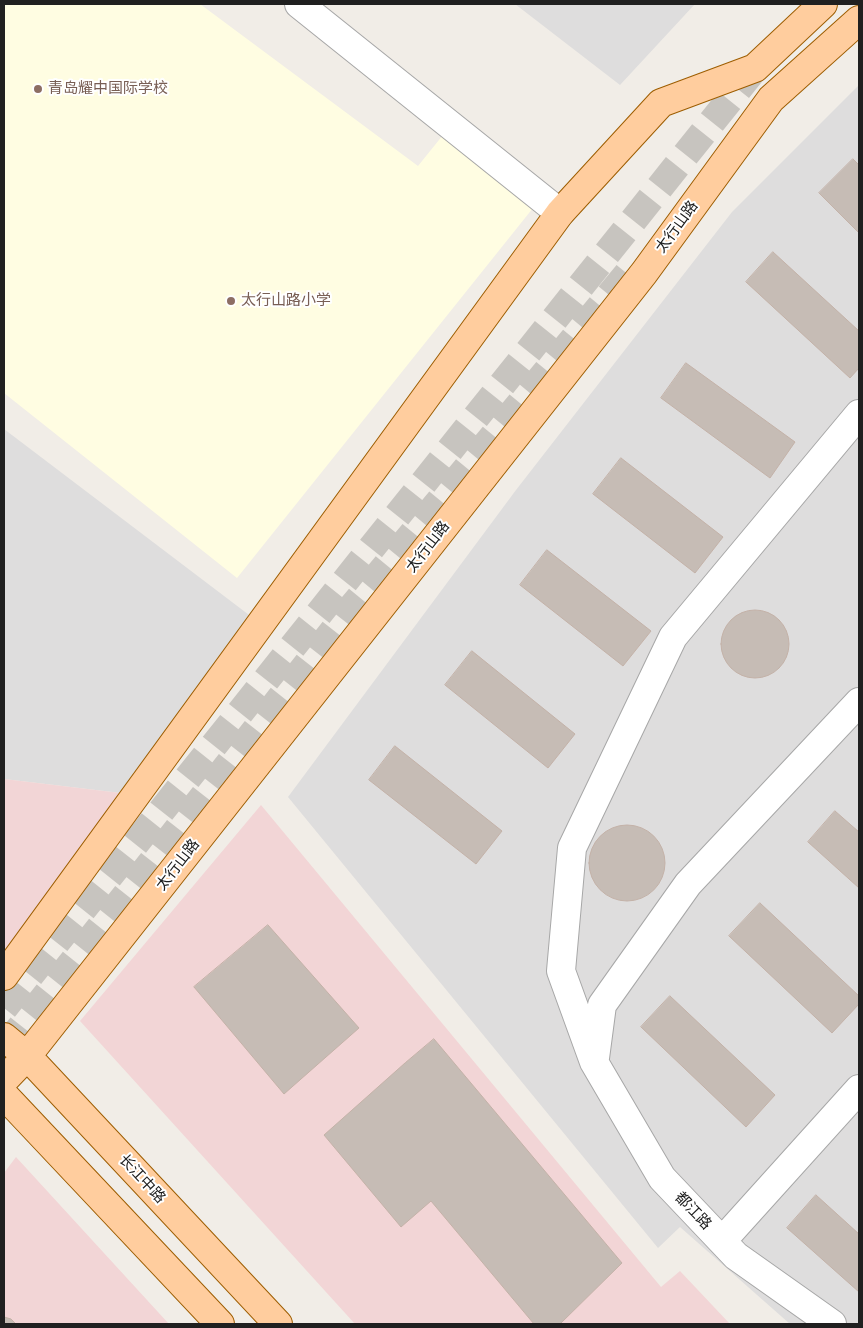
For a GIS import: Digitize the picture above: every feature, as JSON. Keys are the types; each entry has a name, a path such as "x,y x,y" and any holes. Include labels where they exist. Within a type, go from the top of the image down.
{"main road":[{"path":"4,976 560,213 660,103 755,68 823,4"},
{"name":"太行山路","path":"4,1080 27,1056 644,273 771,99 859,20"},
{"name":"长江中路","path":"4,1037 27,1056 278,1324"},
{"path":"4,1095 220,1324"}],"street":[{"path":"299,4 560,213"},
{"name":"都江路","path":"832,1324 736,1256 662,1178 594,1062 561,971 572,848 673,637 859,414"},
{"path":"594,1062 602,1005 688,884 859,702"},
{"path":"722,1241 859,1089"}],"shaded area":[{"name":"太行山路小学","path":"4,4 200,4 418,166 443,135 533,208 237,578 4,393"},
{"path":"515,4 695,4 620,85"},
{"path":"859,85 859,1324 790,1324 680,1227 658,1248 288,797 516,490 732,212"},
{"path":"4,429 257,621 129,794 4,779"},
{"path":"4,779 129,794 4,961"},
{"path":"261,805 661,1287 680,1271 730,1324 355,1324 80,1021"},
{"path":"16,1157 169,1324 4,1324 4,1173"}],"building":[{"path":"853,159 859,165 859,233 819,193"},
{"path":"773,252 859,331 859,368 850,378 746,282"},
{"path":"686,363 795,442 770,478 661,398"},
{"path":"621,458 723,537 695,573 593,494"},
{"path":"547,550 651,631 623,666 520,585"},
{"path":"762,610 774,616 783,625 789,637 787,657 779,668 762,678 748,678 731,668 723,657 721,637 731,620 742,612"},
{"path":"472,651 575,734 548,768 445,685"},
{"path":"395,746 502,831 476,864 369,780"},
{"path":"835,811 859,832 859,888 808,842"},
{"path":"627,825 642,828 654,836 662,848 665,863 662,878 654,890 642,898 627,901 612,898 600,890 592,878 589,863 592,848 600,836 612,828"},
{"path":"760,903 859,996 859,1004 832,1033 729,936"},
{"path":"268,925 359,1028 284,1094 194,987"},
{"path":"670,996 775,1095 746,1127 641,1027"},
{"path":"434,1039 622,1263 560,1324 534,1324 431,1201 401,1227 324,1135"},
{"path":"816,1195 859,1234 859,1292 787,1228"},
{"path":"4,1317 11,1319 16,1324 4,1324"}],"tunnel":[{"path":"4,1008 755,68"},
{"path":"4,1048 352,607 633,267"}],"place":[{"name":"青岛耀中国际学校","path":"38,89"},
{"name":"太行山路小学","path":"231,301"}]}
